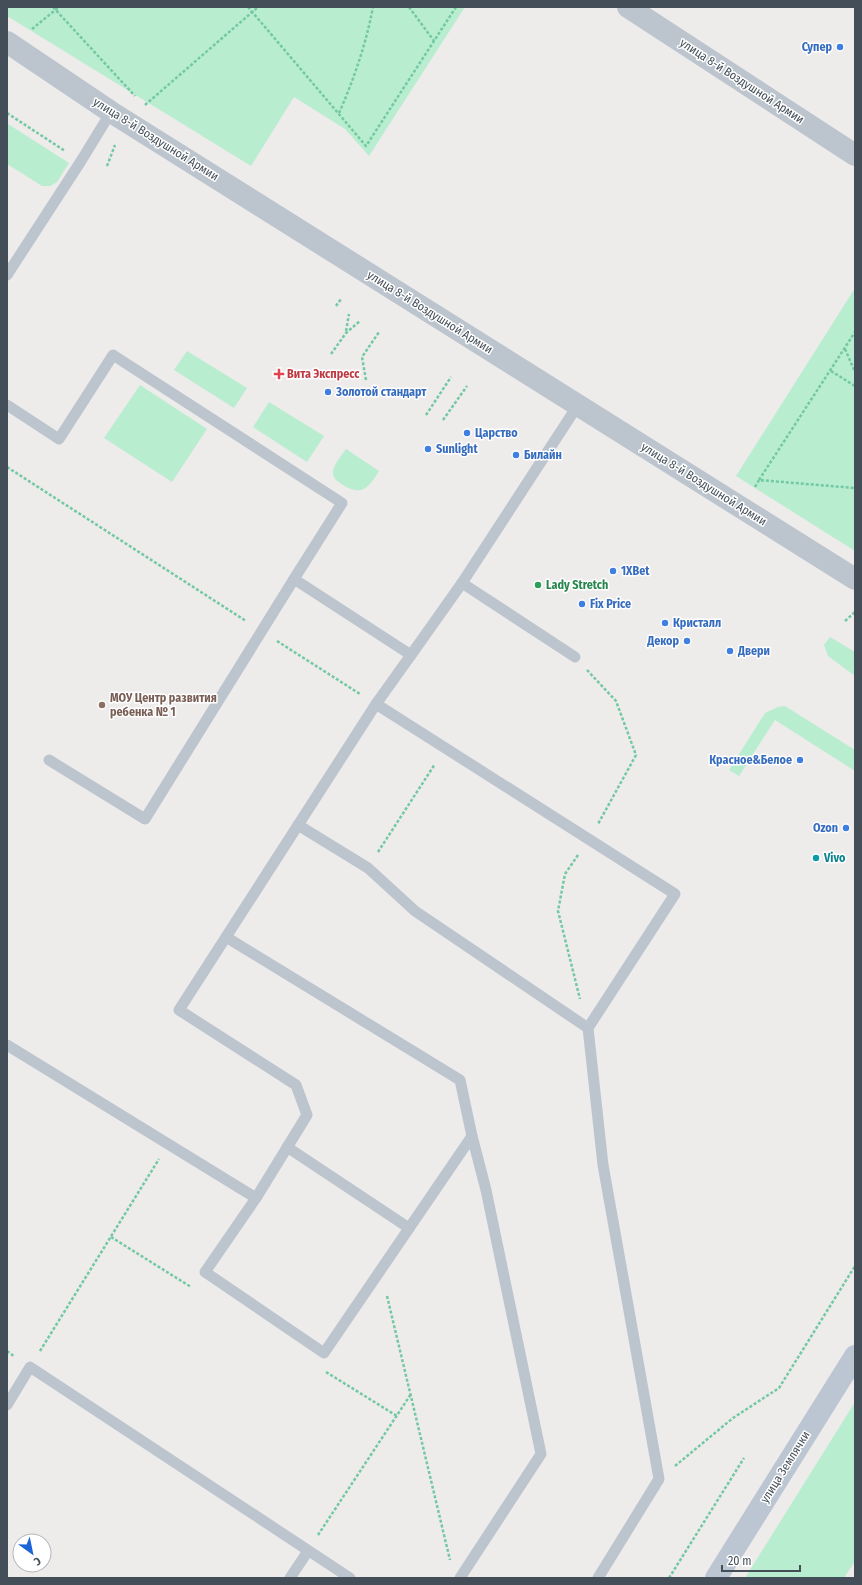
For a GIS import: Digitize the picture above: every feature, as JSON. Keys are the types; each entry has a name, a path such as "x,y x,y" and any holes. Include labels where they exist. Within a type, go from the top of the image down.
{"main road":[{"name":"улица Землячки","path":"716,1578 855,1356"}],"street":[{"name":"улица 8-й Воздушной Армии","path":"628,7 855,155"},
{"name":"улица 8-й Воздушной Армии","path":"10,44 112,112 855,579"}],"lane":[{"path":"7,274 112,112"},
{"path":"7,405 58,439 113,355 342,503 261,630 145,819 49,760"},
{"path":"472,1136 324,1353 205,1272 256,1198 307,1115 296,1085 179,1010 376,704 462,583 578,405"},
{"path":"294,579 411,655"},
{"path":"462,583 575,657"},
{"path":"376,704 675,894 588,1028 603,1165 659,1479 598,1578"},
{"path":"298,825 368,868 415,911 588,1028"},
{"path":"226,937 460,1080 487,1198 541,1454 460,1578"},
{"path":"7,1045 256,1198"},
{"path":"287,1148 409,1228"},
{"path":"7,1405 30,1366 350,1578"},
{"path":"290,1578 308,1551"}],"path":[{"path":"53,7 139,100"},
{"path":"10,44 60,7"},
{"path":"248,7 366,146 456,7"},
{"path":"144,106 258,7"},
{"path":"338,113 354,78 373,7"},
{"path":"409,7 434,41"},
{"path":"7,113 81,161"},
{"path":"107,166 116,141"},
{"path":"336,306 341,298"},
{"path":"346,332 349,314"},
{"path":"331,354 346,332 360,321"},
{"path":"366,380 362,357 379,332"},
{"path":"743,508 759,480 855,332"},
{"path":"844,349 855,372"},
{"path":"831,371 855,386"},
{"path":"426,415 451,377"},
{"path":"443,420 467,386"},
{"path":"7,467 376,704"},
{"path":"759,480 855,488"},
{"path":"845,621 855,612"},
{"path":"575,657 616,701 636,755 589,839 565,874 558,911 588,1028"},
{"path":"368,868 445,748"},
{"path":"30,1366 168,1144"},
{"path":"659,1479 733,1418 780,1388 855,1266"},
{"path":"381,1270 412,1394 450,1563"},
{"path":"308,1551 412,1394"},
{"path":"669,1578 744,1458"}],"green space":[{"path":"7,7 465,7 369,156 345,129 294,97 251,166 7,16"},
{"path":"8,124 69,163 57,182 50,186 42,186 7,164"},
{"path":"855,288 855,551 736,476"},
{"path":"187,351 247,388 234,408 174,370"},
{"path":"140,385 207,429 172,482 104,438"},
{"path":"269,402 324,436 307,462 253,427"},
{"path":"346,449 379,471 372,482 361,490 356,490 343,485 338,482 333,474 335,464"},
{"path":"830,637 855,652 855,676 828,656 824,645"},
{"path":"785,706 855,750 855,771 775,720 739,776 729,770 765,713 778,707"},
{"path":"855,1402 855,1561 844,1578 745,1578"}],"place":[{"name":"Супер","path":"840,47"},
{"name":"Вита Экспресс","path":"279,374"},
{"name":"Золотой стандарт","path":"328,392"},
{"name":"Царство","path":"467,433"},
{"name":"Sunlight","path":"428,449"},
{"name":"Билайн","path":"516,455"},
{"name":"1XBet","path":"613,571"},
{"name":"Lady Stretch","path":"538,585"},
{"name":"Fix Price","path":"582,604"},
{"name":"Кристалл","path":"665,623"},
{"name":"Декор","path":"687,641"},
{"name":"Двери","path":"730,651"},
{"name":"МОУ Центр развития ребенка № 1","path":"102,705"},
{"name":"Красное&Белое","path":"800,760"},
{"name":"Ozon","path":"846,828"},
{"name":"Vivo","path":"816,858"}]}
